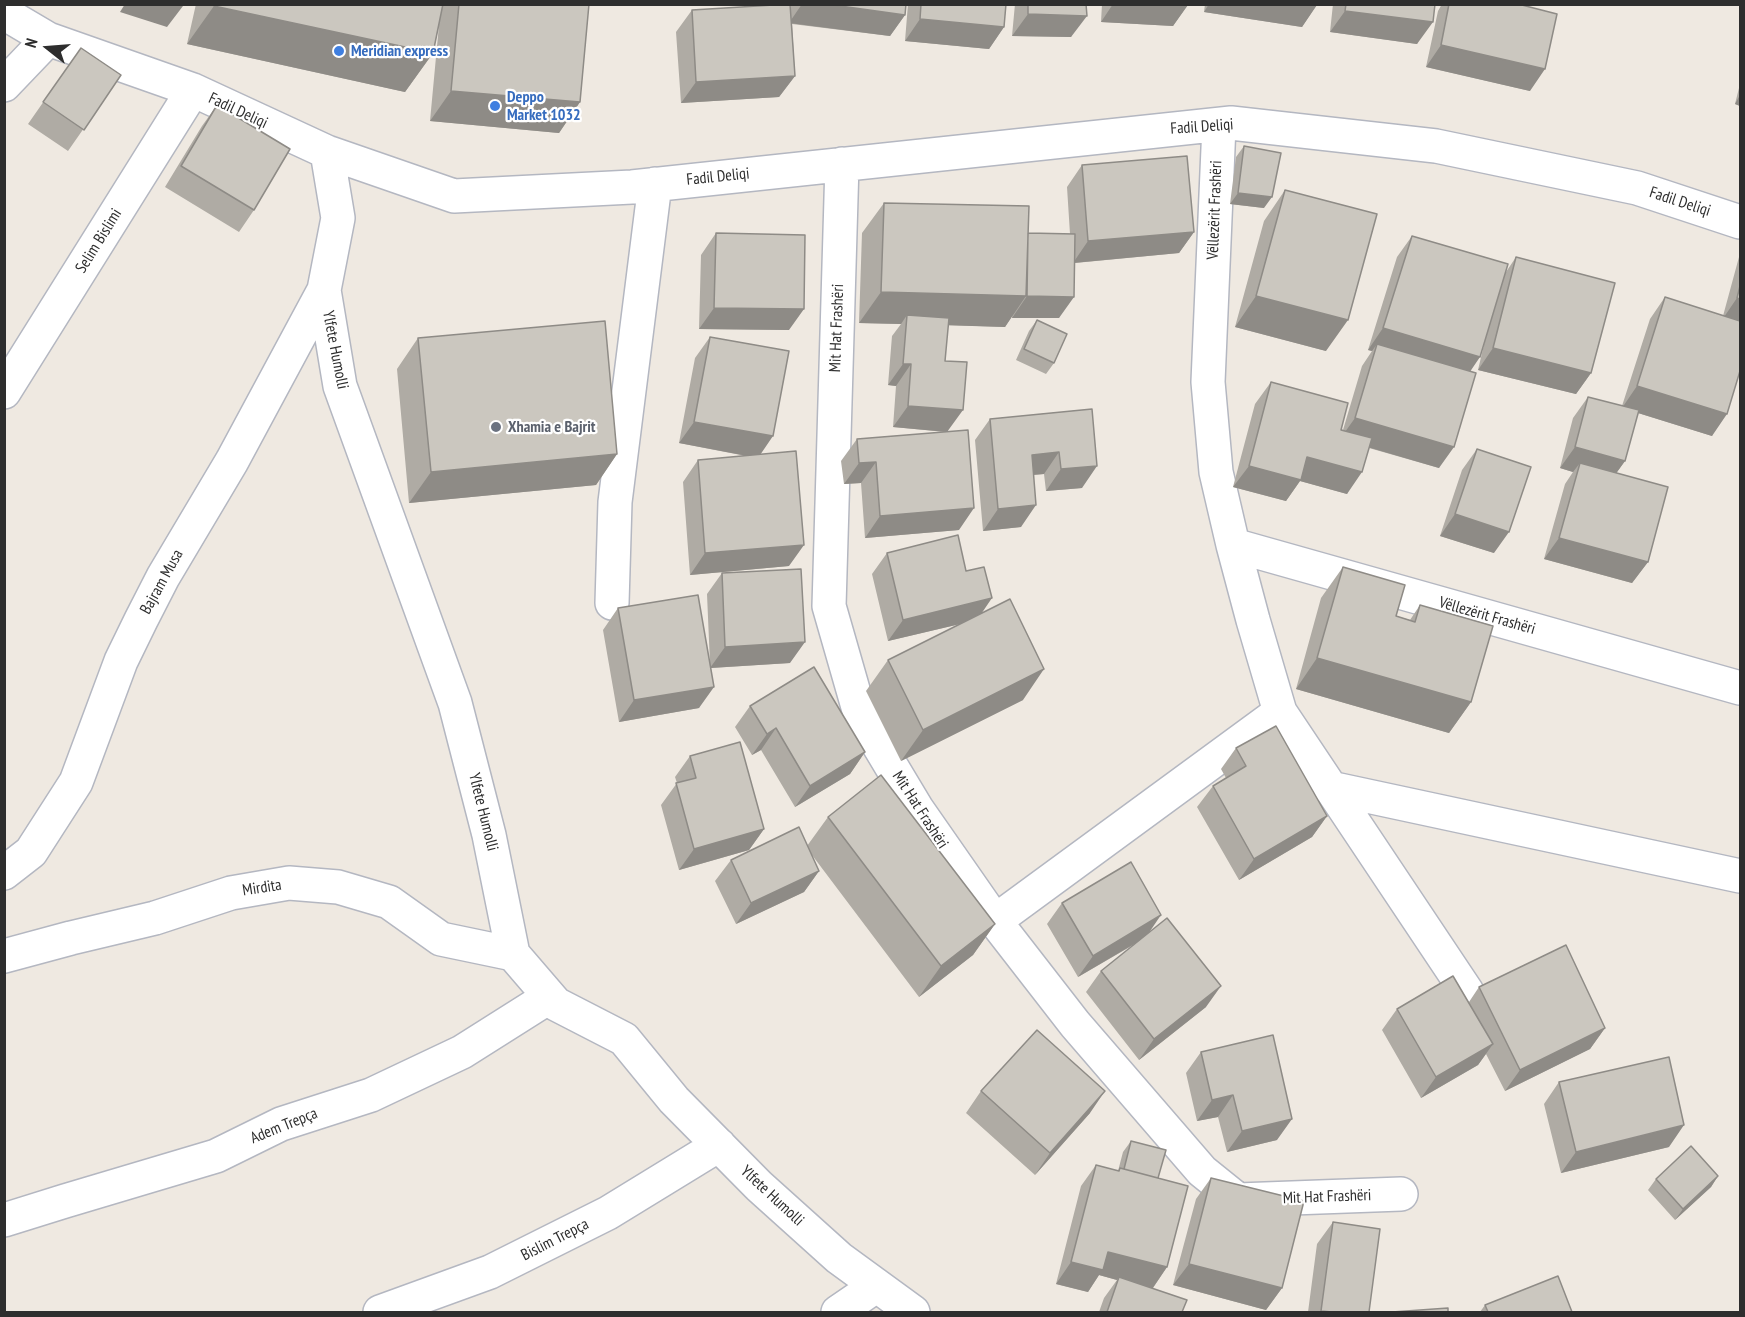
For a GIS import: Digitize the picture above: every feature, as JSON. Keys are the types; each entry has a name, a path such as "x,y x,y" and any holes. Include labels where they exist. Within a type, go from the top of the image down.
{"street":[{"name":"Fadil Deliqi","path":"4,13 48,39 193,90 327,152 454,196 655,184 1231,123 1436,146 1637,188 1740,222"},
{"path":"4,85 48,39"},
{"name":"Selim Bislimi","path":"4,392 193,90"},
{"name":"Vëllezërit Frashëri","path":"1219,124 1208,382 1216,472 1233,545 1280,712 1467,992"},
{"name":"Ylfete Humolli","path":"327,152 338,218 324,290 340,386 455,703 489,835 513,954 556,1004 624,1039 674,1100 759,1186 839,1258 913,1312"},
{"name":"Mit Hat Frashëri","path":"842,164 829,606 860,714 917,809 995,921 1075,1024 1202,1171 1238,1200 1401,1194"},
{"path":"612,603 615,502 655,184"},
{"name":"Bajram Musa","path":"4,873 31,852 76,782 121,661 136,630 324,290"},
{"name":"Vëllezërit Frashëri","path":"1233,545 1740,688"},
{"path":"995,921 1280,712"},
{"path":"1330,788 1740,876"},
{"name":"Mirdita","path":"4,956 155,918 231,893 289,883 338,887 389,902 441,939 513,954"},
{"name":"Adem Trepça","path":"4,1221 76,1197 216,1156 281,1124 370,1095 462,1052 549,997"},
{"name":"Bislim Trepça","path":"380,1312 490,1272 608,1214 719,1145"},
{"path":"837,1312 876,1286"}],"building":[{"path":"215,4 443,4 433,53 214,6"},
{"path":"459,4 589,4 580,102 451,91"},
{"path":"790,4 795,76 696,82 692,10"},
{"path":"826,4 906,4 905,15"},
{"path":"921,4 1006,4 1004,27 920,19"},
{"path":"1028,4 1086,4 1087,16 1028,14"},
{"path":"1346,4 1435,4 1433,22 1345,11"},
{"path":"1449,4 1518,4 1557,14 1545,69 1441,45"},
{"path":"81,48 121,75 84,130 43,102"},
{"path":"217,105 290,149 254,210 181,166"},
{"path":"1244,146 1281,153 1272,197 1238,193"},
{"path":"1187,156 1194,232 1088,241 1082,165"},
{"path":"1285,190 1377,214 1348,320 1256,296"},
{"path":"884,203 1029,206 1026,296 881,292"},
{"path":"716,233 805,235 804,309 714,308"},
{"path":"1028,233 1075,234 1074,297 1027,296"},
{"path":"1412,236 1508,264 1480,357 1383,328"},
{"path":"1516,257 1615,283 1591,373 1493,348"},
{"path":"1665,297 1740,321 1740,371 1727,414 1637,386"},
{"path":"907,315 949,318 945,361 967,362 963,410 908,406 911,364 903,364"},
{"path":"1037,320 1067,334 1054,363 1024,349"},
{"name":"Xhamia e Bajrit","path":"605,321 617,454 431,472 418,338"},
{"path":"710,337 789,351 773,436 694,422"},
{"path":"1377,344 1476,373 1454,447 1355,418"},
{"path":"1271,382 1348,403 1341,430 1372,438 1362,472 1307,457 1301,480 1249,466"},
{"path":"1588,397 1639,410 1625,461 1575,447"},
{"path":"1092,409 1097,466 1061,469 1059,452 1032,455 1036,505 998,509 990,419"},
{"path":"968,430 974,508 880,516 876,462 859,463 857,439"},
{"path":"1477,449 1531,467 1509,532 1455,514"},
{"path":"796,451 804,545 705,553 698,460"},
{"path":"1580,463 1668,487 1648,562 1559,538"},
{"path":"958,535 966,571 984,567 992,598 903,620 887,553"},
{"path":"1343,567 1405,585 1396,616 1415,622 1420,605 1493,626 1471,702 1317,658"},
{"path":"801,569 805,642 725,647 722,573"},
{"path":"698,595 714,687 634,700 618,608"},
{"path":"1010,599 1044,669 923,730 888,660"},
{"path":"814,667 865,752 810,786 776,728 767,734 750,706"},
{"path":"1276,726 1327,816 1254,859 1213,786 1246,766 1236,748"},
{"path":"740,742 764,829 694,849 676,783 696,778 690,756"},
{"path":"881,775 995,924 941,966 828,817"},
{"path":"799,827 819,871 751,903 731,860"},
{"path":"1131,862 1161,915 1093,956 1062,903"},
{"path":"1167,918 1221,986 1154,1039 1101,971"},
{"path":"1566,945 1605,1028 1520,1070 1479,987"},
{"path":"1453,976 1493,1044 1436,1077 1397,1009"},
{"path":"1037,1030 1105,1091 1050,1153 981,1091"},
{"path":"1273,1035 1292,1119 1242,1131 1233,1095 1212,1100 1201,1052"},
{"path":"1669,1057 1684,1125 1576,1152 1559,1082"},
{"path":"1131,1141 1166,1150 1158,1178 1124,1169"},
{"path":"1691,1146 1718,1176 1683,1209 1656,1179"},
{"path":"1096,1165 1119,1171 1120,1168 1188,1186 1167,1267 1108,1252 1103,1270 1071,1262"},
{"path":"1211,1178 1304,1201 1282,1288 1189,1264"},
{"path":"1333,1222 1380,1229 1369,1312 1321,1311"},
{"path":"1558,1276 1572,1312 1488,1312 1485,1305"},
{"path":"1119,1277 1187,1300 1182,1312 1107,1312"},
{"path":"1448,1308 1448,1312 1392,1312"}],"place":[{"name":"Meridian express","path":"339,51"},
{"name":"Deppo Market 1032","path":"495,106"},
{"name":"Xhamia e Bajrit","path":"496,427"}]}
